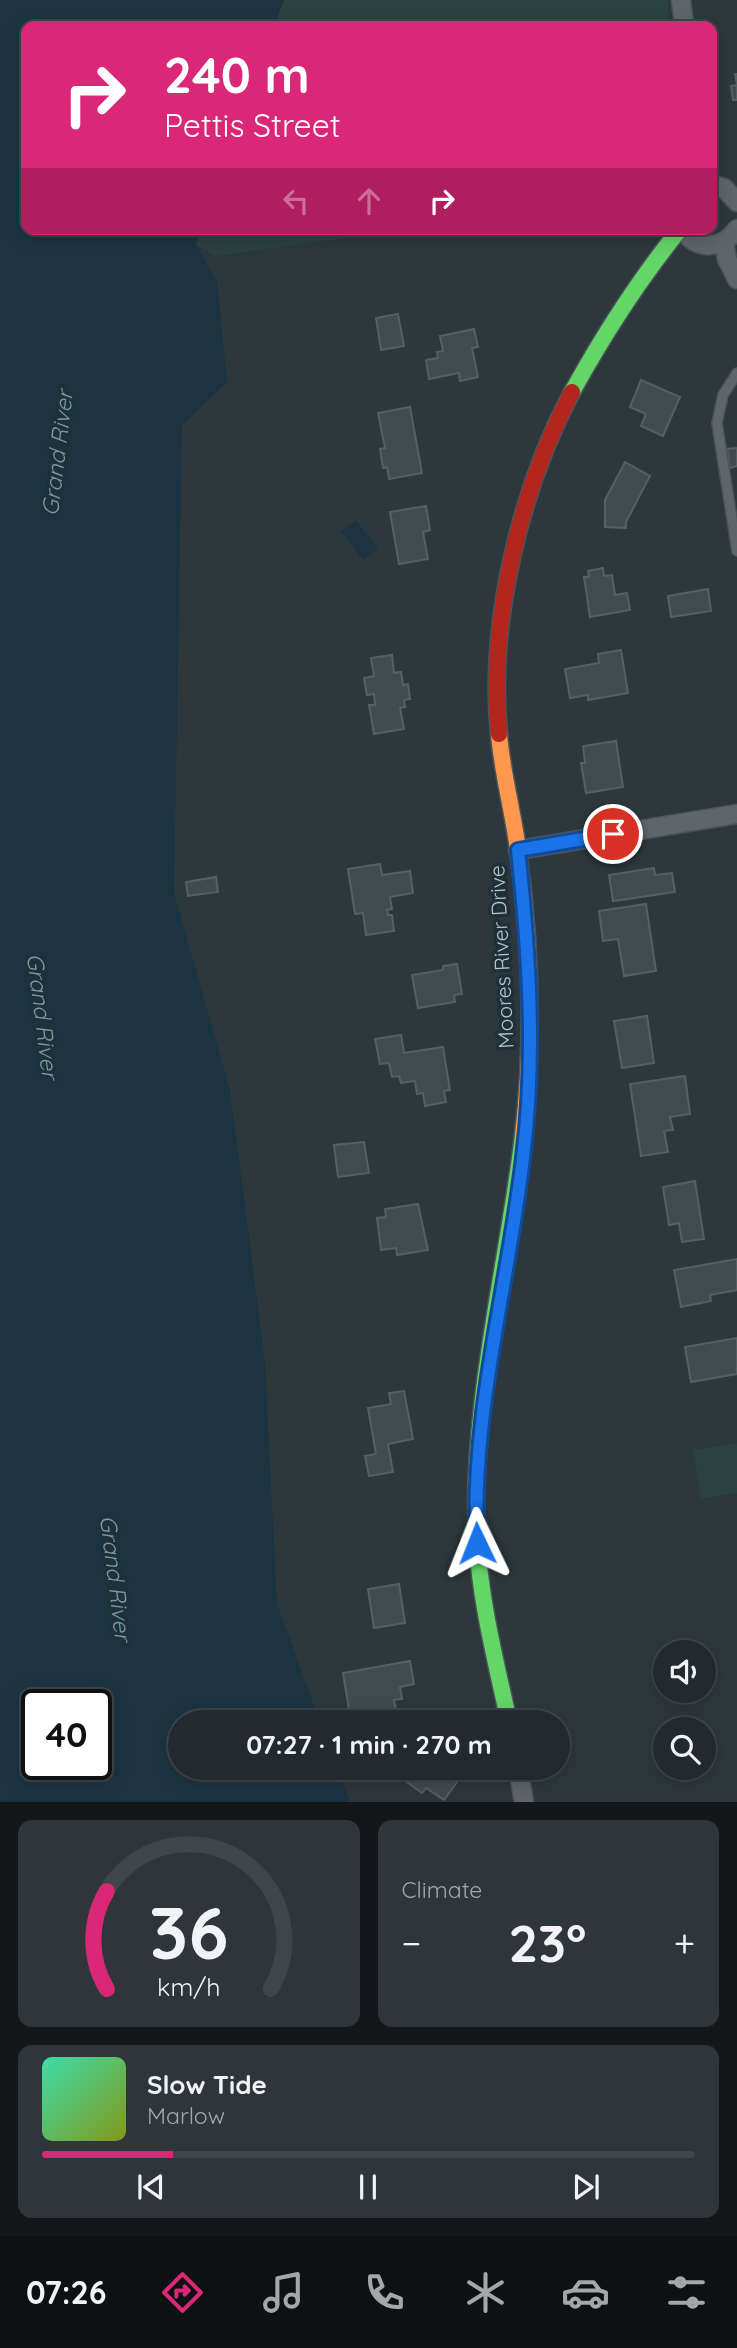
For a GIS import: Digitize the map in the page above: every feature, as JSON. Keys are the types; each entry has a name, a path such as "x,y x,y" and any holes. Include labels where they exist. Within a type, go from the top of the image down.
{"street":[{"path":"681,0 683,21"},
{"path":"717,186 724,188 737,202"},
{"name":"Moores River Drive","path":"506,1710 493,1656 478,1569 476,1518 480,1439 489,1362 524,1156 530,1013 526,922 518,850 498,731 497,637 520,527 540,467 593,356 653,260 676,235"},
{"path":"687,235 695,243 705,246 731,236"},
{"path":"731,236 727,258 737,279"},
{"path":"518,850 737,814"},
{"path":"520,1780 524,1802"}],"lane":[{"path":"737,373 723,395 717,423 737,551"}],"green space":[{"path":"283,0 667,0 669,21 274,21"},
{"path":"199,235 369,235 216,256 196,245"},
{"path":"737,1443 737,1493 701,1499 693,1450"}],"water":[{"name":"Grand River","path":"0,0 284,0 276,21 21,21 21,235 198,235 195,243 217,281 227,382 182,425 174,893 230,1090 265,1362 277,1604 316,1710 168,1710 168,1780 342,1780 350,1802 0,1802"},
{"path":"356,520 378,549 363,560 341,531"}],"building":[{"path":"737,85 737,100 733,100 731,86"},
{"path":"398,314 404,346 381,350 376,318"},
{"path":"474,329 478,347 472,348 478,377 460,381 459,373 429,379 426,360 438,358 437,352 443,351 440,336"},
{"path":"641,380 680,397 663,436 641,426 646,414 630,407"},
{"path":"410,407 422,473 389,479 387,467 383,468 380,449 385,448 378,413"},
{"path":"737,448 737,466 730,468 727,449"},
{"path":"625,462 650,476 626,522 626,528 605,527 605,500"},
{"path":"426,506 430,530 423,532 428,559 399,564 390,512"},
{"path":"603,568 604,576 612,575 615,595 627,593 630,610 590,617 584,577 589,577 588,571"},
{"path":"708,589 711,611 671,617 668,596"},
{"path":"621,650 628,693 588,700 588,695 570,698 565,669 599,663 598,654"},
{"path":"392,655 394,673 401,672 403,685 408,684 410,699 404,700 405,707 400,708 404,729 374,734 369,705 375,705 374,694 367,695 364,678 374,676 371,658"},
{"path":"616,741 623,787 586,793 581,763 585,763 583,746"},
{"path":"380,864 382,875 410,871 413,893 390,897 392,909 387,910 388,915 392,915 394,931 366,935 363,913 355,914 348,869"},
{"path":"654,868 655,875 672,873 675,892 613,901 609,875"},
{"path":"216,877 218,892 188,896 186,882"},
{"path":"646,904 656,971 624,976 618,939 603,941 599,911"},
{"path":"457,964 462,994 454,995 455,1002 418,1008 412,975 443,970 443,966"},
{"path":"647,1016 654,1063 622,1068 614,1021"},
{"path":"401,1035 404,1053 443,1047 450,1090 444,1091 446,1102 425,1106 423,1093 417,1094 415,1081 401,1083 399,1076 392,1077 389,1063 380,1064 375,1039"},
{"path":"685,1076 690,1114 670,1117 673,1130 664,1131 668,1152 641,1156 630,1084"},
{"path":"364,1142 369,1173 338,1177 334,1145"},
{"path":"695,1181 704,1239 682,1242 679,1223 669,1225 663,1187"},
{"path":"418,1204 428,1250 397,1255 396,1248 381,1250 377,1218 386,1217 385,1209"},
{"path":"737,1259 737,1290 710,1295 711,1301 681,1307 674,1270"},
{"path":"737,1338 737,1374 691,1382 685,1347"},
{"path":"404,1391 413,1439 388,1444 393,1472 369,1476 365,1456 376,1454 368,1408 391,1404 389,1393"},
{"path":"399,1584 405,1623 374,1628 368,1589"},
{"path":"410,1661 414,1684 400,1687 402,1699 394,1700 396,1710 349,1710 343,1673"},
{"path":"404,1780 459,1780 444,1800 426,1788 422,1793"}],"traffic: fast":[{"path":"572,392 622,308 675,235"},
{"path":"506,1710 481,1586 476,1489 484,1387 523,1135"}],"traffic: slow":[{"path":"499,734 518,850 526,921 530,1028 523,1135"}],"traffic: jam":[{"path":"499,734 498,648 512,558 537,471 572,392"}],"route":[{"path":"477,1543 478,1467 489,1362 524,1156 530,1013 526,922 518,850 613,834"}]}
